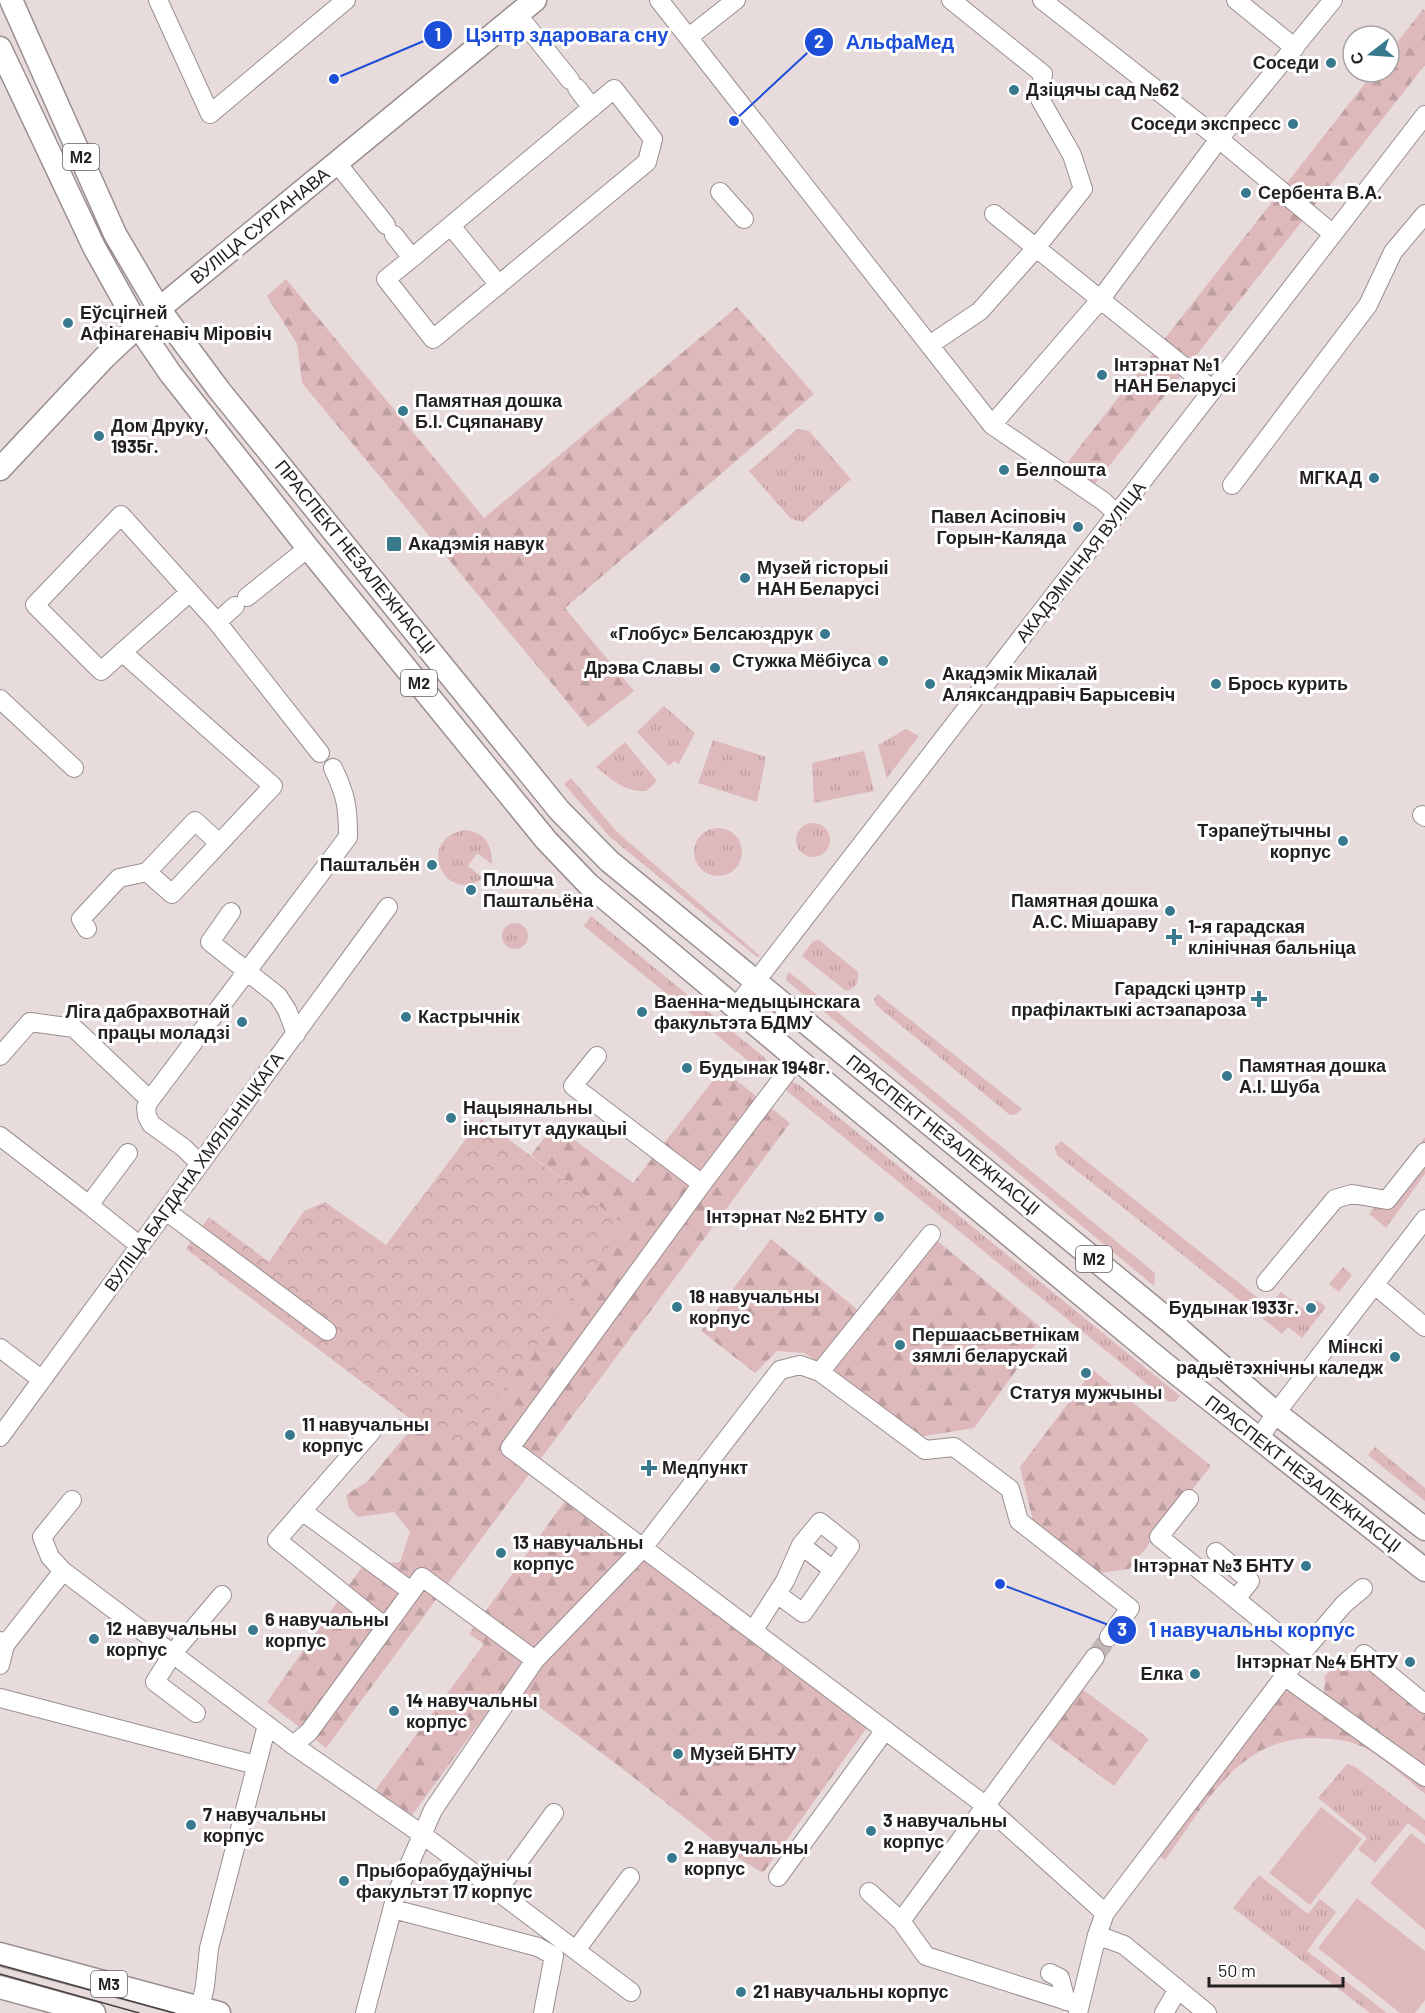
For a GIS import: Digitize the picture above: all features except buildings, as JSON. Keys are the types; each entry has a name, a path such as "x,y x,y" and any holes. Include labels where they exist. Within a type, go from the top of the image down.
{"main road":[{"name":"ПРАСПЕКТ НЕЗАЛЕЖНАСЦІ","path":"11,0 115,234 159,309 219,390 559,810 609,861 1172,1323 1276,1413 1425,1529"},
{"name":"ВУЛІЦА СУРГАНАВА","path":"0,469 138,326 535,0"},
{"name":"ПРАСПЕКТ НЕЗАЛЕЖНАСЦІ","path":"0,48 94,247 138,326 170,373 308,548 546,840 588,884 797,1059 1166,1365 1425,1570"},
{"name":"М3","path":"0,1954 209,2010"},
{"name":"М3","path":"0,1988 94,2013"}],"street":[{"path":"158,0 210,114 346,0"},
{"path":"659,0 992,424 1103,501 1117,514"},
{"path":"689,37 736,0"},
{"path":"931,344 980,311 1035,249 1083,189 1072,155 1040,99 1043,74 951,0"},
{"path":"1042,0 1219,139 1333,234"},
{"path":"1236,0 1295,48"},
{"path":"992,424 1100,300 1219,139 1333,0"},
{"path":"517,14 592,108"},
{"path":"614,89 653,139 647,162 433,339 386,279 592,108 614,89"},
{"name":"АКАДЭМІЧНАЯ ВУЛІЦА","path":"736,1007 1425,116"},
{"path":"337,163 412,258"},
{"path":"720,192 744,219"},
{"path":"994,214 1213,390"},
{"path":"1232,485 1368,305 1392,252 1425,214"},
{"path":"451,226 499,285"},
{"path":"190,592 101,670 35,605 121,515 217,622 320,753"},
{"path":"217,622 308,548"},
{"path":"122,652 273,786 172,894 147,872"},
{"path":"0,699 74,768"},
{"path":"200,1164 151,1124 146,1107 348,837 348,807 333,768"},
{"path":"87,929 81,919 119,878 147,872 195,821 219,843"},
{"name":"ВУЛІЦА БАГДАНА ХМЯЛЬНІЦКАГА","path":"0,1437 388,907"},
{"path":"231,912 210,942 278,996 287,1010 296,1034"},
{"path":"0,1056 30,1022 74,1028 150,1100"},
{"path":"597,1056 573,1086 702,1184"},
{"path":"797,1059 702,1184 510,1448 986,1806 1105,1913"},
{"path":"0,1136 140,1246"},
{"path":"1266,1282 1335,1199 1352,1194 1387,1200 1425,1152"},
{"path":"89,1205 128,1153"},
{"path":"166,1211 327,1331"},
{"path":"1259,1439 1276,1413 1425,1219"},
{"path":"820,1372 931,1234"},
{"path":"1375,1285 1425,1327"},
{"path":"0,1348 42,1380"},
{"path":"365,2013 396,1895 433,1810 535,1660 643,1548 780,1370 800,1365 820,1372 925,1450 954,1447 1010,1489 1019,1521 1130,1608 1109,1637"},
{"path":"372,1431 277,1540 385,1628"},
{"path":"1189,1499 1159,1537 1302,1653"},
{"path":"72,1500 42,1538 50,1557 63,1571 293,1746 423,1835 631,1992"},
{"path":"302,1511 411,1591"},
{"path":"753,1631 777,1594 801,1545 820,1522 850,1546 803,1613 777,1594"},
{"path":"801,1545 833,1570"},
{"path":"1216,1552 1250,1581 1236,1599"},
{"path":"0,1665 2,1643 63,1571"},
{"path":"293,1746 309,1732 422,1576 535,1660"},
{"path":"1075,2006 1105,1913 1302,1653 1344,1604 1363,1588"},
{"path":"196,1713 155,1682 173,1653 222,1595"},
{"path":"1364,1654 1425,1704"},
{"path":"901,1921 1095,1657"},
{"path":"1284,1676 1425,1776"},
{"path":"0,1698 256,1765"},
{"path":"209,2010 204,1986 209,1948 267,1725"},
{"path":"778,1877 885,1730"},
{"path":"497,1891 554,1813"},
{"path":"576,1950 630,1877"},
{"path":"869,1892 901,1921 926,1956 1075,2006"},
{"path":"393,1910 538,1947 554,1956 543,2013"},
{"path":"1097,1935 1124,1945 1208,2013"},
{"path":"1050,1973 1060,1978 1075,2006"},
{"path":"1164,2013 1178,1989"}],"green space":[{"path":"1423,9 1425,11 1425,65 1095,484 1067,463 1365,84 1401,84 1401,37"},
{"path":"286,279 484,518 737,307 814,394 565,608 634,691 588,727 302,383 297,344 267,296"},
{"path":"797,429 809,431 851,479 803,522 791,519 749,471"},
{"path":"664,706 695,733 679,764 674,761 669,766 637,732"},
{"path":"906,729 919,736 887,778 878,745"},
{"path":"713,740 766,757 757,802 698,783"},
{"path":"625,742 657,781 646,791 625,787 613,781 596,767"},
{"path":"864,751 874,791 814,803 812,763"},
{"path":"571,778 617,832 760,956 757,957 610,837 564,784"},
{"path":"813,823 825,828 830,840 825,852 813,857 801,852 796,840 801,828"},
{"path":"713,828 723,828 735,835 742,847 742,857 735,869 723,876 713,876 698,865 694,857 694,847 705,832"},
{"path":"465,830 477,833 486,841 491,851 492,864 477,853 468,866 483,878 469,884 457,884 447,878 438,857 441,846 449,836"},
{"path":"591,916 761,1054 767,1062 763,1073 584,926"},
{"path":"515,923 524,927 528,936 524,945 515,949 506,945 502,936 506,927"},
{"path":"819,940 858,972 855,987 846,991 802,956 813,941"},
{"path":"789,972 1155,1273 1154,1286 787,981 786,976"},
{"path":"878,994 1022,1109 1010,1115 876,1005 874,999"},
{"path":"722,1069 790,1123 326,1748 267,1702 364,1564 400,1562 410,1532 394,1512 358,1517 349,1508 346,1495 368,1481 416,1423 457,1453 624,1225 531,1155 554,1125 633,1183"},
{"path":"788,1080 798,1084 1180,1396 1176,1401 1169,1402 782,1087"},
{"path":"481,1119 625,1225 457,1454 186,1249 209,1217 269,1262 304,1211 325,1202 386,1245"},
{"path":"1425,1137 1425,1174 1386,1228 1369,1214"},
{"path":"1061,1141 1268,1306 1281,1292 1307,1312 1317,1300 1326,1307 1302,1338 1288,1327 1282,1334 1057,1155 1055,1147"},
{"path":"934,1238 1045,1331 974,1428 918,1437 831,1370 804,1353 777,1351 755,1373 701,1331 771,1239 870,1320"},
{"path":"1343,1267 1352,1275 1339,1292 1329,1284"},
{"path":"1093,1370 1211,1466 1129,1569 1100,1573 1033,1521 1020,1467"},
{"path":"1375,1447 1425,1488 1425,1501 1368,1455"},
{"path":"565,1501 868,1726 763,1873 730,1853 619,1766 508,1684 407,1822 370,1797 484,1644 469,1634"},
{"path":"1354,1653 1425,1710 1425,1794 1378,1756 1363,1747 1341,1740 1324,1738 1290,1740 1266,1748 1245,1761 1227,1777 1210,1796 1165,1860 1154,1852 1277,1696 1295,1688 1324,1697 1325,1675"},
{"path":"1082,1689 1149,1739 1114,1786 1046,1736"},
{"path":"1347,1764 1354,1766 1425,1820 1425,1836 1408,1823 1375,1863 1358,1849 1367,1838 1318,1798"},
{"path":"1321,1807 1362,1839 1310,1905 1269,1873"},
{"path":"1411,1833 1425,1844 1425,1930 1370,1883"},
{"path":"1259,1875 1308,1914 1320,1899 1336,1912 1307,1951 1387,2013 1370,2013 1233,1908"},
{"path":"1357,1898 1425,1951 1425,2000 1415,2013 1400,2013 1318,1948"}],"tunnel":[{"path":"1095,1657 1109,1637"}],"tram line":[{"path":"0,1965 174,2013"},
{"path":"0,1974 139,2013"}],"place":[{"name":"Соседи","path":"1331,63"},
{"name":"Цэнтр здаровага сну","path":"334,79"},
{"name":"Дзіцячы сад №62","path":"1014,90"},
{"name":"АльфаМед","path":"734,121"},
{"name":"Соседи экспресс","path":"1293,124"},
{"name":"Сербента В.А.","path":"1246,193"},
{"name":"Еўсцігней Афінагенавіч Міровіч","path":"68,323"},
{"name":"Інтэрнат №1 НАН Беларусі","path":"1102,375"},
{"name":"Памятная дошка Б.І. Сцяпанаву","path":"403,411"},
{"name":"Дом Друку, 1935г.","path":"99,436"},
{"name":"Белпошта","path":"1004,470"},
{"name":"МГКАД","path":"1374,478"},
{"name":"Павел Асіповіч Горын-Каляда","path":"1078,527"},
{"name":"Акадэмія навук","path":"394,544"},
{"name":"Музей гісторыі НАН Беларусі","path":"745,578"},
{"name":"«Глобус» Белсаюздрук","path":"825,634"},
{"name":"Стужка Мёбіуса","path":"883,661"},
{"name":"Дрэва Славы","path":"715,668"},
{"name":"Акадэмік Мікалай Аляксандравіч Барысевіч","path":"930,684"},
{"name":"Брось курить","path":"1216,684"},
{"name":"Тэрапеўтычны корпус","path":"1343,841"},
{"name":"Паштальён","path":"432,865"},
{"name":"Плошча Паштальёна","path":"471,890"},
{"name":"Памятная дошка А.С. Мішараву","path":"1170,911"},
{"name":"1-я гарадская клінічная бальніца","path":"1174,937"},
{"name":"Гарадскі цэнтр прафілактыкі астэапароза","path":"1259,999"},
{"name":"Ваенна-медыцынскага факультэта БДМУ","path":"642,1012"},
{"name":"Кастрычнік","path":"406,1017"},
{"name":"Ліга дабрахвотнай працы моладзі","path":"242,1022"},
{"name":"Будынак 1948г.","path":"687,1068"},
{"name":"Памятная дошка А.І. Шуба","path":"1227,1076"},
{"name":"Нацыянальны інстытут адукацыі","path":"451,1118"},
{"name":"Інтэрнат №2 БНТУ","path":"879,1217"},
{"name":"18 навучальны корпус","path":"677,1307"},
{"name":"Будынак 1933г.","path":"1311,1308"},
{"name":"Першаасьветнікам зямлі беларускай","path":"900,1345"},
{"name":"Мінскі радыётэхнічны каледж","path":"1395,1357"},
{"name":"Статуя мужчыны","path":"1086,1373"},
{"name":"11 навучальны корпус","path":"290,1435"},
{"name":"Медпункт","path":"649,1468"},
{"name":"13 навучальны корпус","path":"501,1553"},
{"name":"Інтэрнат №3 БНТУ","path":"1306,1566"},
{"name":"1 навучальны корпус","path":"1000,1584"},
{"name":"6 навучальны корпус","path":"253,1630"},
{"name":"12 навучальны корпус","path":"94,1639"},
{"name":"Інтэрнат №4 БНТУ","path":"1410,1662"},
{"name":"Елка","path":"1195,1674"},
{"name":"14 навучальны корпус","path":"394,1711"},
{"name":"Музей БНТУ","path":"678,1754"},
{"name":"7 навучальны корпус","path":"191,1825"},
{"name":"3 навучальны корпус","path":"871,1831"},
{"name":"2 навучальны корпус","path":"672,1858"},
{"name":"Прыборабудаўнічы факультэт 17 корпус","path":"344,1881"},
{"name":"21 навучальны корпус","path":"741,1992"}]}
